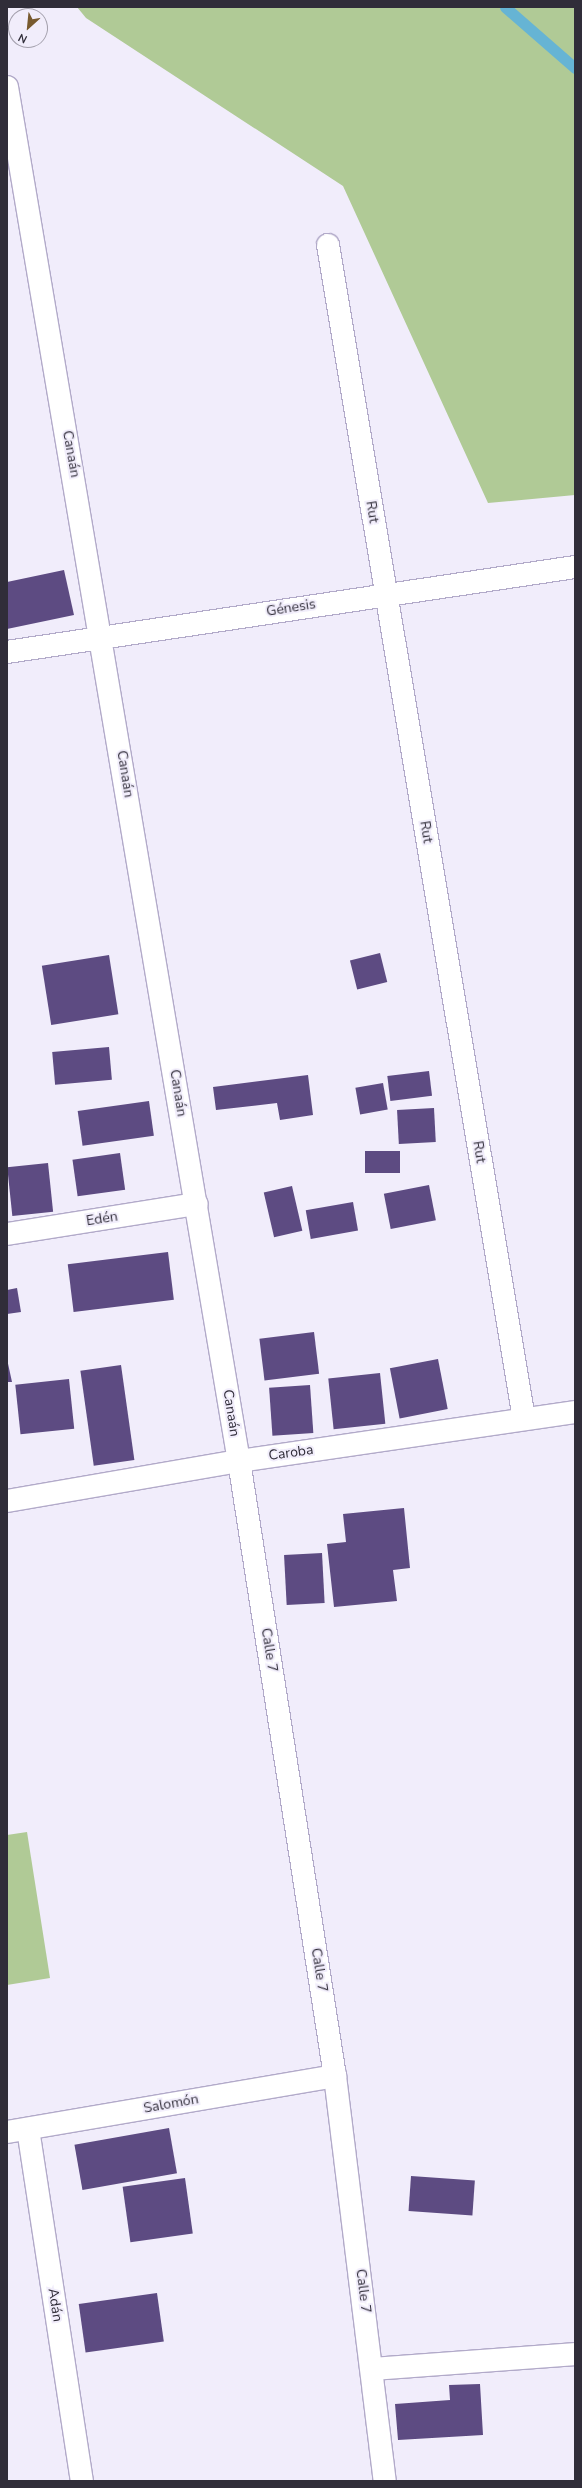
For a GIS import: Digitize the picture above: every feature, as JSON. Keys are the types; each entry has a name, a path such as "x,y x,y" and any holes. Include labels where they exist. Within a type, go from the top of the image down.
{"street":[{"name":"Canaán","path":"7,87 102,637 239,1461"},
{"name":"Rut","path":"328,245 524,1419"},
{"name":"Génesis","path":"7,652 386,593 575,567"},
{"name":"Edén","path":"7,1234 196,1204"},
{"name":"Caroba","path":"7,1501 239,1461 575,1412"},
{"name":"Calle 7","path":"239,1461 335,2076 373,2369 385,2481"},
{"name":"Salomón","path":"18,2130 335,2076"},
{"name":"Adán","path":"18,2130 82,2481"},
{"path":"373,2369 575,2354"}],"green space":[{"path":"77,7 575,7 575,495 488,503 343,186 86,18"},
{"path":"27,1832 50,1978 7,1985 7,1835"}],"building":[{"path":"64,570 74,615 7,629 7,582"},
{"path":"380,953 387,982 357,990 350,960"},
{"path":"109,955 118,1014 51,1025 42,966"},
{"path":"109,1047 112,1080 55,1085 52,1052"},
{"path":"429,1071 432,1096 390,1101 387,1076"},
{"path":"308,1075 313,1115 280,1120 277,1103 216,1110 213,1087"},
{"path":"383,1083 388,1110 360,1114 355,1088"},
{"path":"149,1101 154,1136 83,1146 78,1111"},
{"path":"434,1108 436,1142 399,1144 397,1110"},
{"path":"365,1151 400,1151 400,1173 365,1173"},
{"path":"120,1153 125,1190 78,1196 72,1160"},
{"path":"48,1163 53,1212 12,1216 7,1167"},
{"path":"429,1185 436,1220 391,1229 384,1194"},
{"path":"292,1186 302,1231 274,1237 264,1193"},
{"path":"353,1202 358,1231 311,1239 306,1210"},
{"path":"168,1252 174,1300 74,1312 68,1264"},
{"path":"17,1288 21,1312 7,1314 7,1290"},
{"path":"314,1332 319,1374 265,1380 259,1339"},
{"path":"7,1359 12,1382 7,1382"},
{"path":"438,1359 448,1409 400,1418 390,1368"},
{"path":"121,1365 134,1460 94,1466 80,1371"},
{"path":"380,1373 385,1424 334,1429 328,1378"},
{"path":"69,1379 74,1429 21,1434 15,1385"},
{"path":"310,1385 313,1433 272,1436 269,1388"},
{"path":"404,1508 410,1568 393,1570 397,1601 334,1607 327,1544 346,1542 343,1514"},
{"path":"322,1553 325,1603 287,1605 284,1555"},
{"path":"169,2128 177,2173 82,2190 74,2145"},
{"path":"411,2176 475,2180 472,2215 409,2211"},
{"path":"185,2178 193,2233 130,2242 123,2187"},
{"path":"157,2293 164,2342 86,2353 79,2304"},
{"path":"480,2384 483,2435 398,2440 395,2404 450,2400 449,2385"}],"waterway":[{"path":"505,7 575,68"}]}
